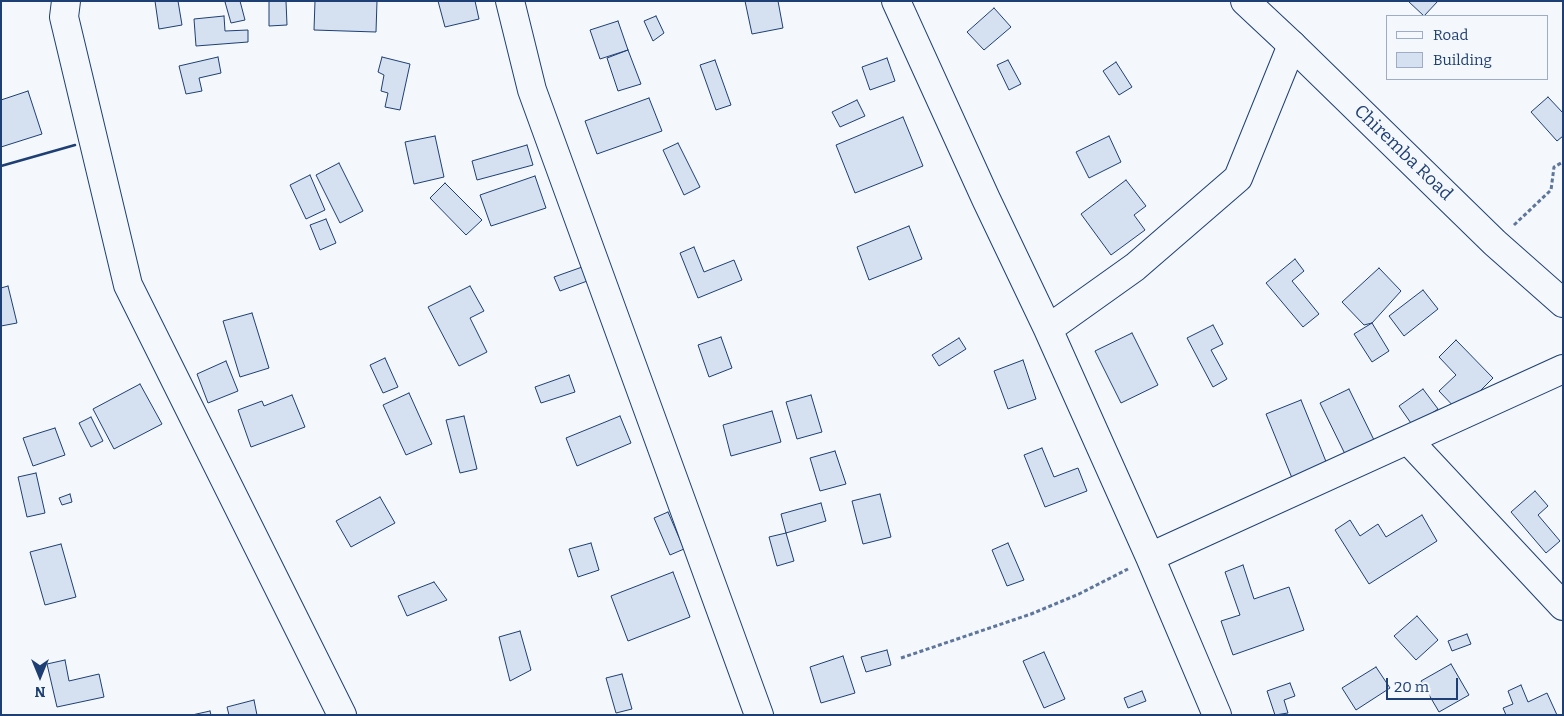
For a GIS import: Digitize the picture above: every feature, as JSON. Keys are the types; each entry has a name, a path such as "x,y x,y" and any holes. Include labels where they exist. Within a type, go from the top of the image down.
{"street":[{"path":"66,1 64,17 128,285 342,715"},
{"path":"510,1 532,90 759,715"},
{"path":"896,1 1048,330 1150,557 1217,715"},
{"name":"Chiremba Road","path":"1245,1 1495,243 1563,303"},
{"path":"1048,330 1135,267 1238,178 1292,45"},
{"path":"1150,557 1563,369"},
{"path":"1408,440 1563,606"}],"path":[{"path":"1495,243 1551,190 1554,167 1563,162"},
{"path":"901,658 1031,614 1079,594 1150,557"}],"building":[{"path":"155,1 178,1 182,25 159,29"},
{"path":"240,1 245,20 231,23 225,2"},
{"path":"269,1 286,1 287,25 269,26"},
{"path":"315,1 377,1 376,32 314,30"},
{"path":"438,1 475,1 479,19 445,27"},
{"path":"745,1 778,1 783,28 752,34"},
{"path":"1408,1 1438,1 1425,15"},
{"path":"994,8 1011,27 984,50 967,32"},
{"path":"224,16 225,31 248,30 248,42 196,46 194,19"},
{"path":"656,16 664,33 653,41 644,21"},
{"path":"618,21 628,50 600,59 590,30"},
{"path":"628,50 641,84 618,91 607,58"},
{"path":"218,57 221,73 199,78 202,91 186,94 179,66"},
{"path":"382,57 410,64 400,110 385,107 388,93 381,91 384,75 378,72"},
{"path":"887,58 895,81 870,90 862,67"},
{"path":"715,60 731,105 716,110 700,65"},
{"path":"1008,60 1021,84 1009,90 997,65"},
{"path":"1116,62 1132,87 1119,95 1103,71"},
{"path":"28,91 42,134 1,147 1,100"},
{"path":"1548,97 1563,113 1563,136 1557,141 1531,112"},
{"path":"649,98 662,131 597,154 585,121"},
{"path":"857,100 865,116 840,127 832,112"},
{"path":"903,117 923,166 855,193 836,145"},
{"path":"435,136 444,177 414,184 405,142"},
{"path":"1109,136 1121,162 1089,178 1076,152"},
{"path":"678,143 700,187 684,195 663,150"},
{"path":"527,145 533,165 477,180 472,161"},
{"path":"339,163 363,211 340,223 316,175"},
{"path":"310,175 325,210 306,219 290,185"},
{"path":"535,176 546,208 491,226 480,195"},
{"path":"1126,180 1146,206 1134,215 1145,230 1111,255 1081,214"},
{"path":"445,183 482,220 466,235 430,198"},
{"path":"326,219 336,243 320,250 310,225"},
{"path":"909,226 922,259 869,280 857,247"},
{"path":"694,247 704,272 734,260 742,280 698,298 680,253"},
{"path":"1295,259 1304,271 1292,281 1319,314 1303,327 1266,283"},
{"path":"585,266 590,280 560,291 554,277"},
{"path":"1379,268 1401,291 1372,323 1364,325 1342,302"},
{"path":"8,286 17,323 1,326 1,288"},
{"path":"470,286 484,311 470,318 487,352 459,366 428,307"},
{"path":"1423,290 1438,309 1404,336 1389,316"},
{"path":"252,313 269,368 240,377 223,321"},
{"path":"1372,323 1389,351 1372,362 1354,334"},
{"path":"1213,325 1223,344 1211,350 1227,379 1213,387 1187,338"},
{"path":"1132,333 1158,385 1121,403 1095,351"},
{"path":"721,337 732,368 709,377 698,345"},
{"path":"959,338 966,349 939,366 932,355"},
{"path":"1456,340 1493,378 1459,412 1439,391 1456,375 1439,357"},
{"path":"385,358 398,387 383,393 370,365"},
{"path":"1023,360 1036,399 1008,409 994,371"},
{"path":"226,361 238,391 208,403 197,374"},
{"path":"569,375 575,392 541,403 535,387"},
{"path":"140,384 162,424 114,449 93,409"},
{"path":"1349,389 1374,440 1345,454 1320,403"},
{"path":"1423,389 1438,409 1413,426 1399,406"},
{"path":"409,393 432,444 406,455 383,405"},
{"path":"292,395 305,427 251,447 238,410 262,401 264,406"},
{"path":"811,395 822,432 797,439 786,402"},
{"path":"1301,400 1327,464 1292,478 1266,414"},
{"path":"772,411 781,442 731,456 723,425"},
{"path":"464,416 477,469 460,473 446,420"},
{"path":"620,416 631,443 577,466 566,438"},
{"path":"91,417 103,441 91,447 79,423"},
{"path":"55,428 65,455 33,466 23,438"},
{"path":"1042,448 1054,477 1078,468 1087,491 1045,507 1024,455"},
{"path":"835,451 846,484 820,491 810,458"},
{"path":"36,473 45,513 27,517 18,477"},
{"path":"1535,491 1548,506 1538,515 1560,541 1546,553 1511,512"},
{"path":"70,494 72,502 62,505 59,498"},
{"path":"880,494 891,537 863,544 852,501"},
{"path":"380,497 395,523 351,547 336,521"},
{"path":"821,503 826,521 786,533 781,514"},
{"path":"668,512 684,549 670,555 654,518"},
{"path":"1422,515 1437,541 1369,584 1335,530 1350,520 1360,536 1378,524 1386,537"},
{"path":"786,533 794,561 777,566 769,537"},
{"path":"591,543 599,570 578,577 569,549"},
{"path":"1008,543 1024,580 1007,586 992,550"},
{"path":"61,544 76,597 45,605 30,552"},
{"path":"1243,565 1254,599 1289,587 1304,630 1233,655 1221,621 1240,615 1225,572"},
{"path":"673,572 690,617 628,641 611,596"},
{"path":"434,582 447,600 407,616 398,596"},
{"path":"1417,616 1438,640 1416,660 1394,636"},
{"path":"520,631 531,670 510,681 499,637"},
{"path":"1467,634 1471,644 1452,651 1448,641"},
{"path":"887,650 891,665 866,672 861,657"},
{"path":"1044,652 1065,699 1044,708 1023,661"},
{"path":"843,656 855,693 821,703 810,667"},
{"path":"65,660 69,681 99,674 104,697 57,707 47,664"},
{"path":"1451,664 1469,695 1439,712 1421,681"},
{"path":"1376,667 1390,688 1356,710 1342,688"},
{"path":"622,674 632,709 616,713 606,678"},
{"path":"1290,683 1295,696 1284,700 1288,713 1275,715 1267,691"},
{"path":"1521,685 1528,702 1547,693 1557,715 1506,715 1503,708 1513,704 1508,691"},
{"path":"1142,691 1146,701 1128,708 1124,698"},
{"path":"254,700 257,715 229,715 227,707"},
{"path":"210,711 211,715 192,715"}],"wall":[{"path":"1,166 75,145"}]}
